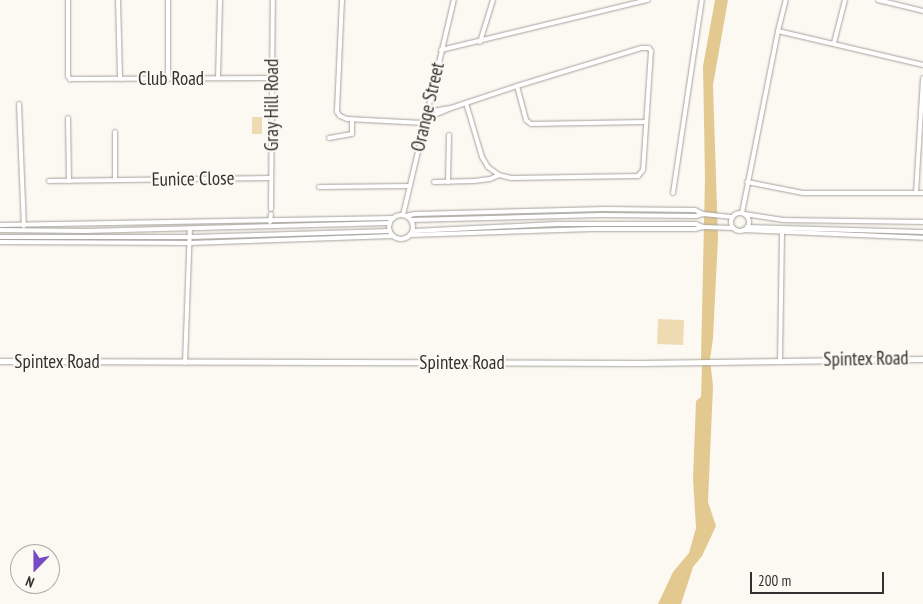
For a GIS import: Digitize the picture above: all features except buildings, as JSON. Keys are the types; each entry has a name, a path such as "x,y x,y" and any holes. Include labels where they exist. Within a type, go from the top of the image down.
{"main road":[{"name":"Spintex Road","path":"0,361 700,363 923,359"}],"street":[{"name":"Club Road","path":"68,0 68,76 70,79 271,78"},
{"path":"118,0 120,79"},
{"path":"168,0 168,79"},
{"path":"218,78 220,0"},
{"name":"Gray Hill Road","path":"270,222 273,0"},
{"path":"342,0 337,112 340,116 352,119 424,121 451,108 466,103 517,86 641,48 649,48 652,55 643,170 638,176 511,178 499,175 488,167 482,157 466,103"},
{"name":"Orange Street","path":"405,216 424,121 454,0"},
{"path":"480,42 493,0"},
{"path":"622,0 625,5"},
{"path":"441,50 648,0"},
{"path":"673,193 702,0"},
{"path":"747,227 748,222 743,214 747,182 786,0"},
{"path":"834,43 845,0"},
{"path":"878,0 923,11"},
{"path":"778,31 923,65"},
{"path":"916,193 923,78"},
{"path":"517,86 526,120 531,124 646,122"},
{"path":"19,104 24,226"},
{"path":"427,112 451,108"},
{"path":"68,118 69,181"},
{"path":"329,138 352,134 352,119"},
{"path":"115,132 115,180"},
{"path":"448,182 450,135"},
{"path":"434,182 490,179 499,175"},
{"name":"Eunice Close","path":"49,182 272,178"},
{"path":"747,182 803,192 923,193"},
{"path":"319,187 410,186"},
{"path":"0,225 270,222 394,218 415,214 604,209 695,210 703,214"},
{"path":"405,216 411,220 703,214 733,216 743,214 784,220 923,222"},
{"path":"733,216 731,224 733,228"},
{"path":"394,218 390,223 390,231 394,236"},
{"path":"411,220 412,233"},
{"path":"0,230 190,229 390,223"},
{"path":"0,242 190,243 394,236 404,239 412,233 695,229 703,226 782,233 923,238"},
{"path":"743,230 747,227 923,232"},
{"path":"185,363 190,229"},
{"path":"0,236 190,237 390,231"},
{"path":"780,361 782,233"}],"shaded area":[{"path":"715,0 728,0 713,85 718,238 713,339 710,359 713,386 708,502 716,526 702,556 693,567 681,604 658,604 673,572 689,553 696,528 693,479 696,401 701,397 702,366 705,178 703,66"},
{"path":"252,117 262,117 262,134 252,134"},
{"path":"658,319 684,320 683,345 657,344"}]}
